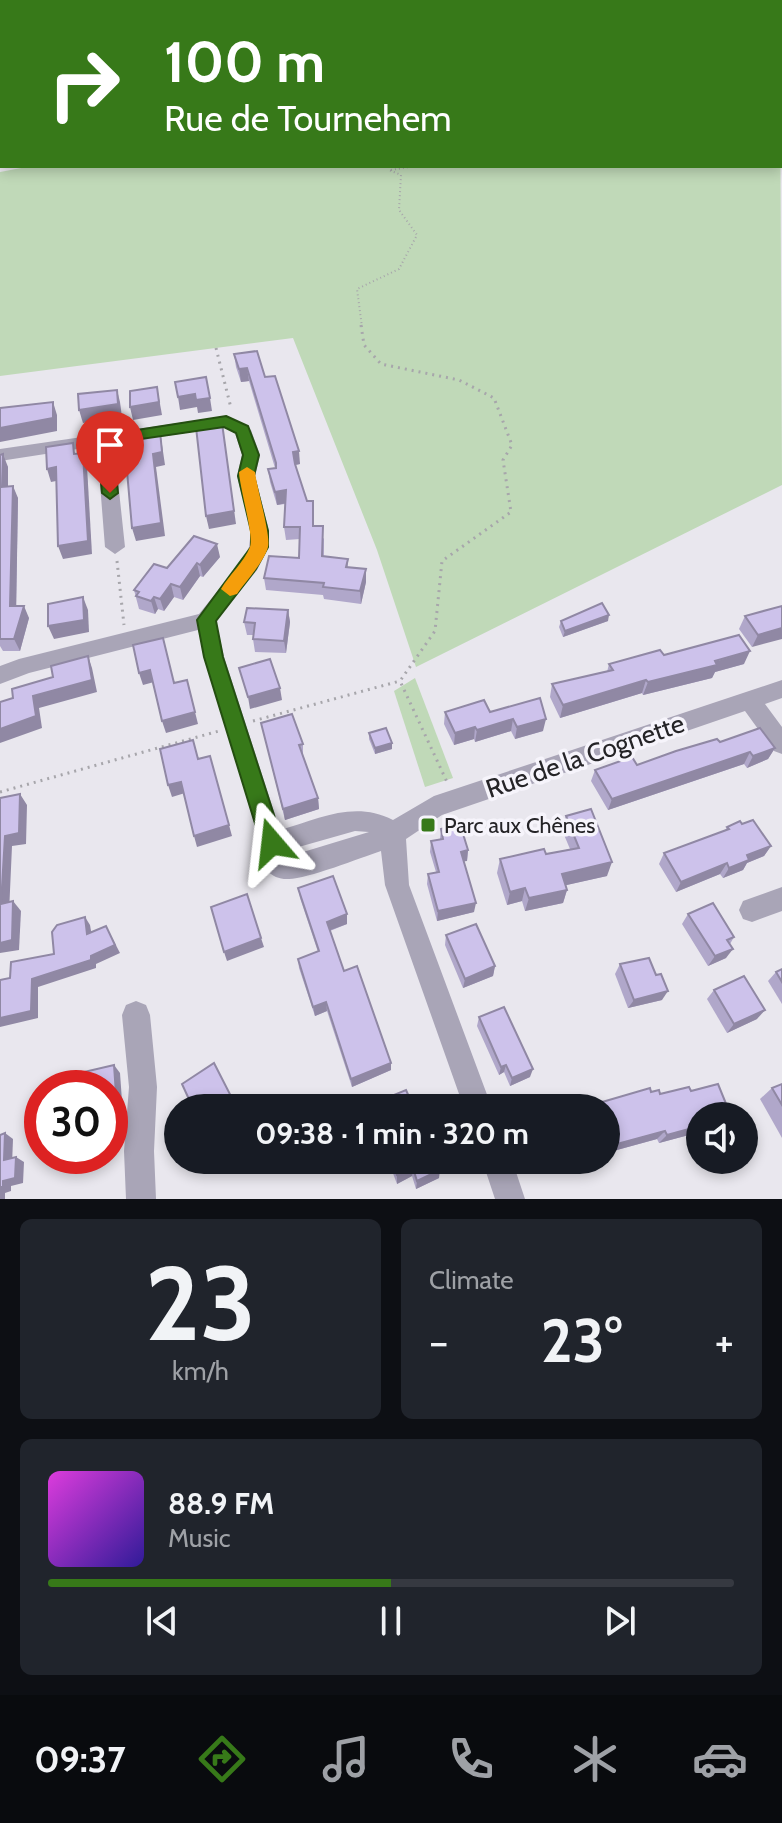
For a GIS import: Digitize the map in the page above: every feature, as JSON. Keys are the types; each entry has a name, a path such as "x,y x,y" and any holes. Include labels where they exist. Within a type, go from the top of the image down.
{"street":[{"path":"0,455 230,422 242,430 251,455 246,476 260,531 259,547 250,565 206,620 26,665 0,675"},
{"path":"105,439 115,547"},
{"path":"206,620 214,657 272,843 355,820 373,822 394,833 393,858 397,885 473,1094"},
{"name":"Rue de la Cognette","path":"394,833 434,807 782,689"},
{"path":"749,700 782,744"},
{"path":"752,910 782,899"},
{"path":"136,1015 143,1087 139,1151 141,1199"},
{"path":"502,1174 510,1199"}],"path":[{"path":"0,792 400,681 435,631 442,561 511,512 503,460 512,445 494,398 459,380 381,364 364,345 357,289 399,269 417,235 399,210 401,175 389,170 402,168"},
{"path":"216,348 230,422"},
{"path":"115,547 126,641"},
{"path":"400,681 455,800"}],"green space":[{"path":"21,168 780,168 782,485 416,667 377,550 293,338 0,376 0,172"},
{"path":"415,678 453,778 425,787 394,691"}],"building":[{"path":"257,351 265,377 275,376 299,451 293,452 295,464 307,501 313,501 313,526 323,526 322,556 348,559 346,567 366,569 360,591 323,587 324,583 264,578 269,556 299,558 300,527 284,527 286,490 275,492 268,469 276,468 276,463 247,368 239,369 234,354"},
{"path":"206,377 210,398 196,400 195,394 178,397 175,382"},
{"path":"157,387 159,402 130,407 130,391"},
{"path":"117,390 118,404 79,410 78,394"},
{"path":"53,402 53,418 0,428 0,408"},
{"path":"222,423 234,511 206,516 196,427"},
{"path":"160,431 162,452 153,454 161,523 132,528 125,448 134,446 133,435"},
{"path":"73,443 74,454 83,453 88,541 58,546 56,467 47,469 46,447"},
{"path":"3,454 2,487 13,486 10,606 24,606 14,639 0,639 0,455"},
{"path":"194,536 217,544 200,565 197,563 180,587 171,584 160,599 154,597 151,601 136,596 139,592 134,590 154,564 167,568"},
{"path":"83,597 84,620 48,626 48,604"},
{"path":"602,603 609,615 565,631 561,621"},
{"path":"782,606 782,628 758,635 745,616"},
{"path":"247,608 288,610 284,641 253,639 255,623 244,622"},
{"path":"739,635 750,651 715,661 717,665 646,680 563,705 552,684 613,670 609,664 660,650 664,655"},
{"path":"163,638 174,683 187,680 195,712 162,721 150,670 139,673 133,645"},
{"path":"88,656 92,680 33,696 36,716 0,729 0,702 13,698 12,689 53,677 51,666"},
{"path":"270,659 280,688 248,697 239,668"},
{"path":"540,698 546,719 517,727 513,719 455,733 445,712 484,700 490,712"},
{"path":"292,714 303,744 299,745 318,798 283,809 261,723"},
{"path":"386,728 392,743 375,748 369,733"},
{"path":"760,728 775,748 753,756 750,752 612,799 595,770 632,757 637,765"},
{"path":"193,740 198,759 210,756 229,825 194,836 181,782 168,785 160,749"},
{"path":"20,794 19,833 5,836 1,904 13,901 12,940 0,943 0,798"},
{"path":"591,809 612,862 562,874 567,890 529,898 525,888 510,892 500,859 544,849 546,854 579,848 566,816"},
{"path":"753,820 771,846 747,855 749,860 729,868 727,863 681,882 664,853 729,829 727,827 740,821 742,824"},
{"path":"460,824 468,850 461,852 476,903 438,911 428,874 439,872 431,841 443,839 441,829"},
{"path":"333,876 347,914 327,922 344,971 357,966 391,1063 351,1079 326,1002 313,1007 298,959 319,951 298,888"},
{"path":"247,894 261,938 224,952 211,907"},
{"path":"713,903 734,937 727,940 733,949 715,956 688,914"},
{"path":"85,917 87,934 106,926 115,945 91,956 91,960 32,979 31,1011 0,1018 0,980 10,978 11,962 54,954 52,932 57,925"},
{"path":"476,924 495,966 465,979 446,935"},
{"path":"649,958 656,975 661,974 668,991 634,1000 620,964"},
{"path":"744,976 765,1010 734,1024 714,990"},
{"path":"504,1007 533,1069 512,1078 506,1065 501,1067 479,1017"},
{"path":"214,1063 230,1094 187,1094 182,1084"},
{"path":"114,1065 114,1070 93,1070"},
{"path":"718,1084 725,1102 686,1102 686,1130 667,1135 665,1131 620,1143 620,1097 650,1088 651,1092 659,1090 660,1094 689,1087 691,1091"},
{"path":"782,1084 782,1105 772,1088"},
{"path":"5,1133 4,1160 16,1157 15,1178 3,1181 3,1187 0,1187 0,1135"},
{"path":"415,1174 432,1174 417,1181"}],"slow traffic":[{"path":"230,589 250,565 259,547 260,531 250,499 247,472"}],"place":[{"name":"Parc aux Chênes","path":"428,825"}],"route":[{"path":"110,493 105,439 226,421 235,423 242,430 251,455 246,476 260,531 259,547 250,565 206,620 214,657 272,843"}]}
